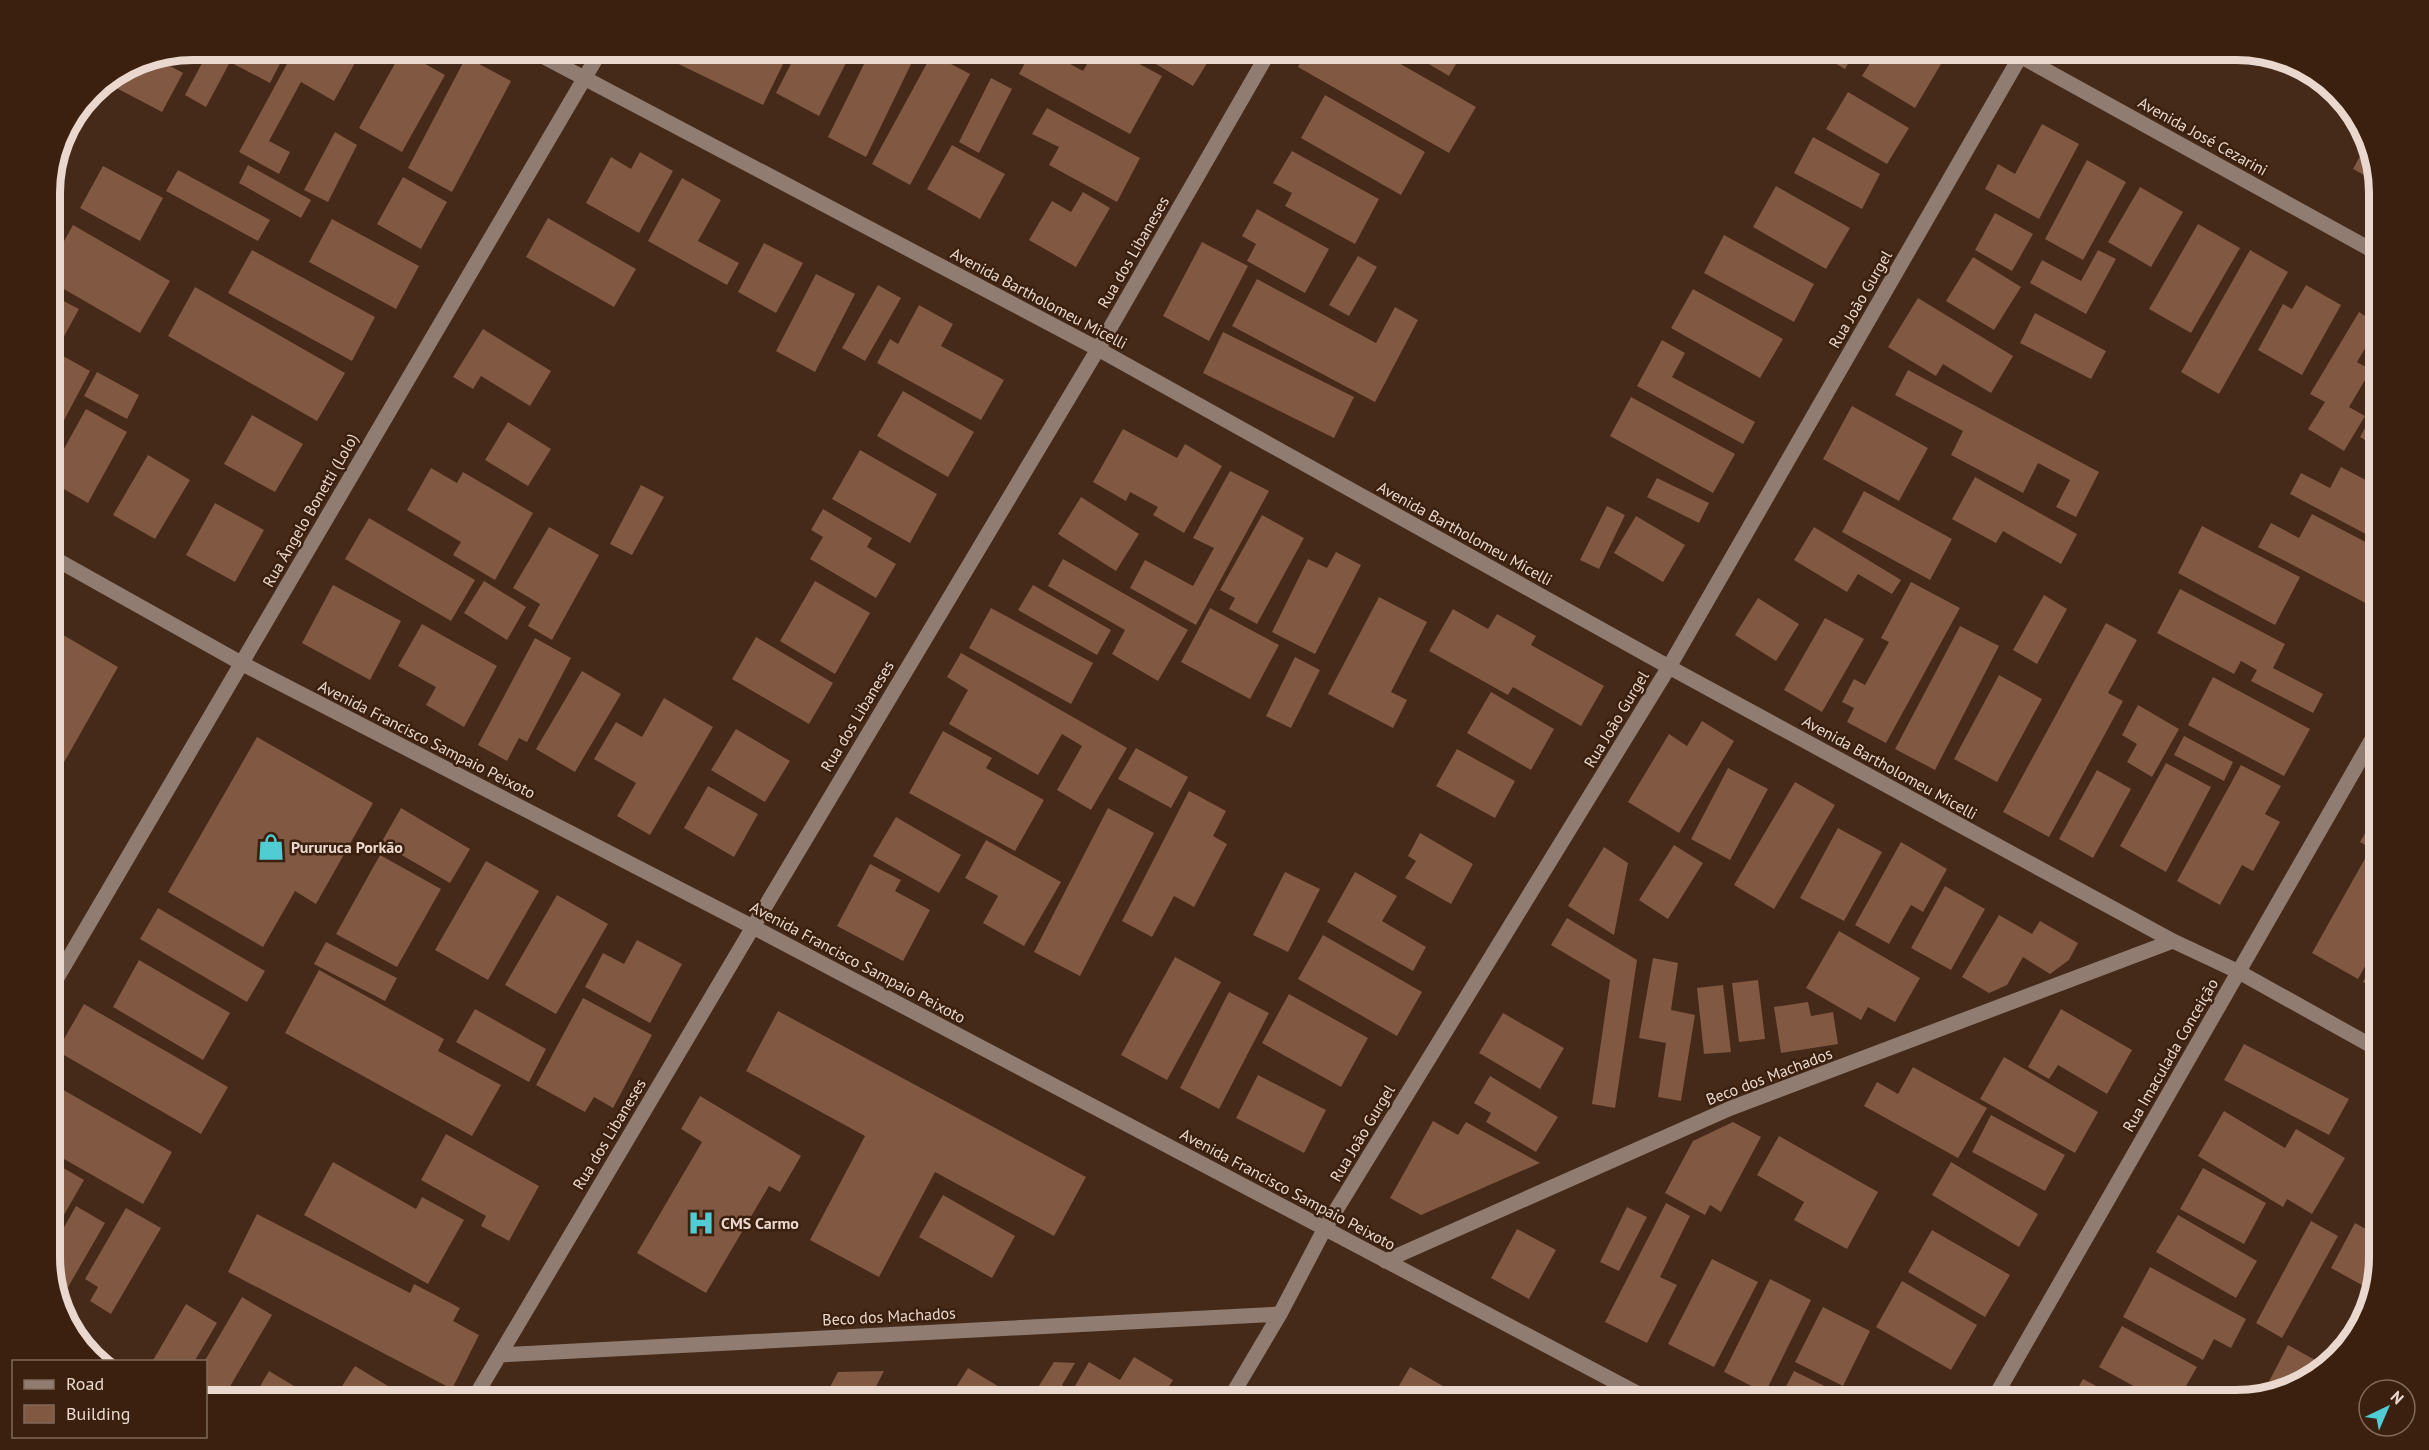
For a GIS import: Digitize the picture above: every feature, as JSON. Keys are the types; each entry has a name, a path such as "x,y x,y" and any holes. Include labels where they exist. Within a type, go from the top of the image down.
{"street":[{"name":"Avenida Bartholomeu Micelli","path":"550,60 1098,349 1669,667 2172,941 2238,972 2369,1044"},
{"name":"Rua Ângelo Bonetti (Lolo)","path":"60,973 595,60"},
{"name":"Rua dos Libaneses","path":"479,1390 1098,349 1264,60"},
{"name":"Rua João Gurgel","path":"1235,1390 1280,1314 1325,1228 1669,667 2013,60"},
{"name":"Avenida José Cezarini","path":"2032,60 2369,248"},
{"name":"Avenida Francisco Sampaio Peixoto","path":"60,562 241,663 753,927 1629,1390"},
{"name":"Rua Imaculada Conceição","path":"1999,1390 2369,744"},
{"name":"Beco dos Machados","path":"1385,1261 1731,1108 2172,941"},
{"name":"Beco dos Machados","path":"500,1355 1280,1314"}],"building":[{"path":"204,60 282,60 270,83 230,62 206,107 185,95"},
{"path":"289,60 357,60 334,101 301,82 269,141 290,152 279,174 239,152"},
{"path":"397,60 418,60 445,75 402,152 359,128"},
{"path":"464,60 472,60 511,81 452,192 408,168"},
{"path":"670,60 785,60 763,105"},
{"path":"793,60 847,60 819,116 776,93"},
{"path":"866,60 913,60 866,157 828,137"},
{"path":"929,60 943,60 970,74 910,185 872,164"},
{"path":"1027,60 1063,60 1083,71 1089,60 1132,60 1162,76 1130,134 1019,74"},
{"path":"1149,60 1209,60 1193,86"},
{"path":"1302,60 1394,60 1476,107 1449,153 1298,67"},
{"path":"1422,60 1458,60 1449,76"},
{"path":"1829,60 1850,60 1845,69"},
{"path":"1872,60 1934,60 1941,64 1915,108 1862,76"},
{"path":"166,63 183,73 162,112 113,86 134,74"},
{"path":"991,78 1012,89 979,153 959,142"},
{"path":"1848,92 1909,128 1887,164 1826,129"},
{"path":"1325,95 1425,152 1401,195 1301,138"},
{"path":"1047,108 1140,158 1117,202 1049,165 1059,147 1032,134"},
{"path":"2042,124 2079,144 2039,219 1985,189 1998,164 2015,174"},
{"path":"335,132 357,145 328,202 304,190"},
{"path":"1813,137 1880,174 1862,209 1794,173"},
{"path":"952,145 1005,174 980,219 927,189"},
{"path":"1292,151 1379,199 1355,244 1285,206 1292,193 1273,183"},
{"path":"640,152 673,171 639,233 586,203 611,157 631,169"},
{"path":"2362,152 2368,177 2353,169"},
{"path":"2087,160 2126,182 2083,260 2045,239"},
{"path":"248,165 311,200 301,218 239,183"},
{"path":"103,166 163,198 140,241 80,208"},
{"path":"178,170 270,220 258,241 166,191"},
{"path":"403,177 447,202 421,249 377,224"},
{"path":"682,178 721,200 698,241 739,263 727,285 648,241"},
{"path":"1776,186 1850,228 1826,269 1753,227"},
{"path":"2140,187 2183,212 2151,267 2108,242"},
{"path":"1083,192 1110,208 1076,267 1029,240 1052,201 1071,212"},
{"path":"1257,209 1329,249 1305,293 1247,261 1256,244 1242,236"},
{"path":"1995,213 2033,234 2012,271 1975,250"},
{"path":"548,218 636,269 614,307 526,257"},
{"path":"332,219 419,266 396,309 309,262"},
{"path":"2198,224 2240,248 2191,333 2149,309"},
{"path":"73,225 170,281 140,333 60,287 60,248"},
{"path":"1724,235 1814,284 1794,322 1704,273"},
{"path":"1202,242 1248,266 1209,341 1163,316"},
{"path":"764,243 803,263 776,313 738,292"},
{"path":"252,250 375,317 352,361 228,293"},
{"path":"2098,250 2116,259 2086,314 2030,283 2042,260 2081,281"},
{"path":"2250,250 2288,272 2219,394 2181,372"},
{"path":"1358,256 1377,267 1349,316 1329,305"},
{"path":"1973,257 2021,287 1994,330 1946,301"},
{"path":"816,274 855,294 815,372 776,351"},
{"path":"1257,279 1376,343 1395,307 1418,320 1375,402 1232,326"},
{"path":"878,285 901,298 865,361 842,348"},
{"path":"2306,285 2341,305 2302,375 2258,350 2283,304 2292,309"},
{"path":"195,287 345,373 317,421 168,336"},
{"path":"1693,289 1783,339 1760,378 1671,328"},
{"path":"1918,298 2013,356 1991,393 1943,364 1936,376 1888,347"},
{"path":"60,299 79,309 60,344"},
{"path":"919,305 953,324 941,346 1004,380 981,420 877,363 890,339 898,344"},
{"path":"2359,312 2369,318 2369,342 2357,362 2369,369 2369,373 2349,407 2365,416 2344,451 2308,429 2325,402 2310,394"},
{"path":"2035,313 2106,351 2091,379 2020,343"},
{"path":"483,329 551,371 530,406 481,376 473,389 453,377"},
{"path":"1223,332 1354,397 1334,438 1203,373"},
{"path":"1662,340 1685,353 1672,377 1755,422 1743,444 1637,386"},
{"path":"63,356 90,371 60,428 60,362"},
{"path":"1908,370 2099,472 2076,517 2056,507 2070,480 2038,463 2023,493 1951,455 1963,431 1895,395"},
{"path":"97,372 139,395 127,419 84,396"},
{"path":"903,391 974,432 948,477 877,436"},
{"path":"1631,397 1735,454 1713,493 1610,436"},
{"path":"1852,406 1928,448 1899,501 1823,459"},
{"path":"86,409 127,432 88,503 60,487 60,456"},
{"path":"252,415 303,444 275,492 224,464"},
{"path":"2369,421 2369,442 2360,437"},
{"path":"508,422 551,449 528,486 485,460"},
{"path":"1123,429 1177,458 1185,444 1222,466 1184,533 1153,515 1158,507 1130,492 1126,501 1093,482"},
{"path":"860,450 937,494 910,543 832,499"},
{"path":"148,455 190,480 155,539 113,515"},
{"path":"2341,467 2369,482 2369,536 2290,494 2301,473 2330,488"},
{"path":"431,468 457,483 463,472 533,513 495,580 453,555 461,542 407,510"},
{"path":"1230,471 1269,491 1196,625 1130,588 1145,560 1193,586 1214,548 1193,538"},
{"path":"1975,477 2077,534 2061,564 2003,531 1996,543 1952,519"},
{"path":"1657,478 1709,503 1699,523 1647,497"},
{"path":"641,485 664,497 632,555 610,544"},
{"path":"1864,491 1952,539 1930,580 1842,532"},
{"path":"1081,497 1139,534 1116,571 1058,534"},
{"path":"215,503 264,530 235,582 186,555"},
{"path":"1607,506 1625,515 1599,569 1580,560"},
{"path":"823,509 872,538 867,547 896,564 876,598 810,559 823,537 811,530"},
{"path":"2312,514 2369,544 2369,605 2258,547 2271,523 2299,538"},
{"path":"1262,515 1304,538 1257,624 1229,609 1235,598 1220,590"},
{"path":"1636,516 1685,545 1663,582 1614,553"},
{"path":"369,518 475,580 451,621 345,559"},
{"path":"2202,526 2300,577 2275,625 2178,573"},
{"path":"549,527 599,555 552,640 528,626 540,604 513,588"},
{"path":"1814,527 1901,580 1892,594 1858,574 1847,592 1794,560"},
{"path":"1336,552 1361,565 1315,654 1272,632 1308,559 1327,568"},
{"path":"1063,559 1188,630 1158,681 1112,654 1125,630 1048,586"},
{"path":"484,581 526,607 507,640 464,613"},
{"path":"815,581 870,613 835,674 780,641"},
{"path":"1911,582 1960,608 1886,743 1847,722 1854,708 1842,702 1854,679 1865,685 1889,642 1881,638"},
{"path":"333,585 401,621 370,680 302,643"},
{"path":"1033,585 1111,630 1097,655 1018,610"},
{"path":"2180,589 2285,644 2273,668 2323,694 2313,713 2251,681 2257,670 2241,661 2234,674 2157,633"},
{"path":"2044,595 2067,609 2037,664 2013,650"},
{"path":"1379,597 1427,622 1391,692 1407,700 1393,728 1328,694"},
{"path":"1758,598 1799,624 1776,661 1735,635"},
{"path":"991,608 1093,663 1071,704 969,648"},
{"path":"1210,608 1279,645 1250,699 1181,662"},
{"path":"1453,609 1488,629 1497,614 1536,636 1531,645 1604,686 1581,726 1513,687 1508,695 1429,651"},
{"path":"1825,618 1864,639 1822,712 1784,690"},
{"path":"2106,623 2137,640 2108,693 2123,701 2049,837 2003,812"},
{"path":"422,624 497,666 464,727 426,705 436,687 398,666"},
{"path":"1960,626 1999,646 1935,770 1895,749"},
{"path":"60,633 118,667 60,769"},
{"path":"756,637 833,683 809,724 732,679"},
{"path":"535,638 571,658 527,742 519,738 507,761 478,745"},
{"path":"961,653 1127,748 1091,810 1057,790 1082,746 1062,734 1038,775 949,724 968,690 947,677"},
{"path":"1295,657 1320,670 1291,728 1266,716"},
{"path":"582,671 621,694 575,772 536,749"},
{"path":"1999,675 2042,699 1997,782 1954,759"},
{"path":"2213,677 2310,729 2284,776 2188,725"},
{"path":"1491,692 1554,729 1531,770 1467,733"},
{"path":"664,698 713,727 650,835 617,816 636,783 594,759 616,722 642,737"},
{"path":"2138,705 2179,729 2152,777 2127,762 2137,744 2122,735"},
{"path":"1702,721 1734,741 1679,833 1628,802 1669,734 1687,746"},
{"path":"736,729 790,761 765,802 711,770"},
{"path":"943,731 992,758 986,768 1044,800 1015,851 909,793"},
{"path":"2184,736 2233,762 2224,781 2174,755"},
{"name":"Pururuca Porkão","path":"257,737 373,803 316,904 295,891 263,947 168,892"},
{"path":"1136,748 1188,777 1171,808 1118,779"},
{"path":"1457,749 1515,781 1495,818 1436,786"},
{"path":"2166,763 2211,787 2166,872 2120,846"},
{"path":"2241,765 2281,786 2265,814 2280,822 2253,871 2242,865 2220,905 2177,881"},
{"path":"1728,768 1768,789 1730,860 1691,839"},
{"path":"2097,770 2131,789 2093,858 2059,839"},
{"path":"1795,782 1835,805 1774,909 1734,885"},
{"path":"708,786 758,814 734,857 684,828"},
{"path":"1189,791 1226,811 1213,836 1227,844 1194,907 1174,896 1152,937 1122,921"},
{"path":"401,808 470,849 450,883 381,843"},
{"path":"1108,808 1154,833 1080,976 1034,952"},
{"path":"896,817 961,855 939,893 873,856"},
{"path":"2369,826 2369,847 2360,842"},
{"path":"1838,828 1882,852 1844,921 1800,898"},
{"path":"1420,833 1473,864 1451,904 1405,878 1416,861 1408,856"},
{"path":"986,840 1061,882 1024,946 983,923 998,896 965,878"},
{"path":"1901,842 1947,869 1923,912 1911,905 1889,944 1855,925"},
{"path":"1674,845 1703,863 1668,919 1639,900"},
{"path":"1604,847 1628,863 1614,935 1568,906"},
{"path":"380,855 441,889 397,967 336,934"},
{"path":"2367,855 2369,856 2369,959 2358,979 2312,953"},
{"path":"486,861 539,891 488,980 435,950"},
{"path":"870,864 901,880 895,891 930,910 903,961 837,926"},
{"path":"1285,872 1320,889 1288,952 1253,935"},
{"path":"1355,872 1397,896 1382,921 1426,947 1413,971 1327,922"},
{"path":"1945,886 1985,909 1951,970 1911,948"},
{"path":"557,895 608,924 556,1014 505,985"},
{"path":"158,908 265,971 247,1002 140,939"},
{"path":"1999,915 2032,934 2040,921 2078,943 2069,960 2050,974 2023,957 2007,985 1989,993 1962,977"},
{"path":"1567,918 1637,960 1615,1108 1592,1104 1610,980 1551,945"},
{"path":"1839,931 1920,978 1895,1022 1868,1007 1861,1020 1806,988"},
{"path":"1323,935 1422,992 1397,1036 1298,979"},
{"path":"637,940 682,964 650,1023 585,987 603,953 624,964"},
{"path":"326,942 397,978 385,1001 314,964"},
{"path":"1175,957 1221,982 1167,1080 1121,1055"},
{"path":"1653,958 1678,963 1671,1010 1695,1015 1681,1101 1658,1097 1666,1043 1639,1038"},
{"path":"139,960 230,1013 203,1060 113,1007"},
{"path":"319,970 444,1039 438,1051 501,1085 472,1136 285,1033"},
{"path":"2369,971 2369,985 2363,982"},
{"path":"1758,980 1765,1039 1739,1042 1732,983"},
{"path":"1723,985 1731,1052 1704,1054 1697,988"},
{"path":"1229,992 1269,1013 1219,1109 1180,1088"},
{"path":"1289,994 1368,1038 1341,1087 1262,1043"},
{"path":"583,998 652,1035 613,1108 594,1097 585,1112 536,1085"},
{"path":"1808,1002 1811,1016 1833,1012 1838,1044 1781,1053 1774,1007"},
{"path":"84,1004 228,1087 201,1134 60,1053 60,1046"},
{"path":"475,1009 546,1049 529,1082 456,1042"},
{"path":"2061,1009 2132,1050 2107,1094 2058,1065 2049,1079 2028,1067"},
{"path":"778,1011 1086,1177 1054,1236 935,1172 879,1277 810,1240 865,1136 746,1071"},
{"path":"1503,1013 1564,1048 1540,1089 1479,1053"},
{"path":"2244,1044 2349,1099 2329,1135 2224,1080"},
{"path":"2004,1057 2098,1112 2075,1153 1980,1099"},
{"path":"1913,1067 1987,1108 1958,1158 1864,1106 1877,1082 1898,1094"},
{"path":"1258,1075 1326,1110 1304,1153 1236,1118"},
{"path":"1490,1076 1558,1117 1536,1152 1486,1122 1491,1113 1474,1103"},
{"path":"60,1088 172,1152 143,1204 60,1157"},
{"name":"CMS Carmo","path":"700,1096 801,1156 780,1192 769,1186 706,1293 637,1253 702,1142 681,1129"},
{"path":"2224,1111 2285,1148 2296,1129 2345,1158 2312,1214 2287,1199 2283,1207 2198,1156"},
{"path":"1991,1115 2065,1155 2045,1191 1972,1152"},
{"path":"1433,1121 1458,1135 1466,1122 1540,1163 1421,1215 1390,1198"},
{"path":"1733,1122 1761,1137 1721,1212 1710,1205 1705,1215 1665,1193 1693,1141"},
{"path":"446,1134 539,1186 509,1241 481,1226 486,1216 421,1180"},
{"path":"1779,1136 1878,1192 1847,1249 1794,1220 1804,1202 1757,1175"},
{"path":"333,1162 416,1209 422,1197 464,1220 428,1284 304,1215"},
{"path":"1951,1162 2038,1214 2019,1247 1932,1195"},
{"path":"60,1166 84,1180 60,1219"},
{"path":"2203,1168 2266,1203 2244,1244 2180,1209"},
{"path":"943,1195 1015,1236 992,1278 919,1237"},
{"path":"1666,1203 1690,1216 1660,1277 1677,1285 1647,1343 1605,1322"},
{"path":"76,1206 105,1223 65,1292 60,1266 60,1234"},
{"path":"1627,1207 1647,1217 1619,1271 1600,1262"},
{"path":"126,1208 161,1228 111,1314 90,1301 98,1287 85,1279"},
{"path":"257,1214 410,1293 414,1284 460,1308 453,1321 479,1335 452,1389 228,1272"},
{"path":"2178,1215 2257,1261 2236,1298 2156,1252"},
{"path":"2311,1221 2338,1236 2282,1338 2256,1323"},
{"path":"2355,1223 2369,1231 2368,1274 2365,1287 2331,1268"},
{"path":"1517,1229 1556,1250 1529,1299 1491,1278"},
{"path":"1932,1230 2010,1275 1985,1317 1908,1272"},
{"path":"1712,1259 1758,1282 1714,1367 1668,1344"},
{"path":"2150,1267 2246,1319 2231,1348 2214,1339 2203,1360 2123,1317"},
{"path":"1770,1279 1811,1300 1766,1390 1759,1390 1724,1372"},
{"path":"1902,1281 1977,1325 1951,1370 1876,1327"},
{"path":"242,1297 272,1315 228,1390 207,1390 207,1360 205,1360"},
{"path":"186,1304 217,1323 195,1360 153,1360"},
{"path":"1823,1307 1870,1331 1843,1386 1795,1362"},
{"path":"2122,1326 2197,1367 2184,1390 2141,1390 2099,1367"},
{"path":"2288,1345 2318,1362 2287,1380 2267,1386"},
{"path":"1134,1357 1173,1380 1166,1390 1073,1390 1089,1362 1120,1380"},
{"path":"1054,1362 1075,1363 1062,1385 1070,1390 1036,1390"},
{"path":"355,1366 395,1390 339,1390"},
{"path":"1410,1367 1450,1390 1397,1390"},
{"path":"968,1368 1004,1390 954,1390"},
{"path":"269,1371 301,1390 258,1390"},
{"path":"884,1371 874,1390 828,1390 838,1372"},
{"path":"1794,1371 1833,1390 1784,1390"},
{"path":"2083,1379 2103,1390 2077,1390"}],"place":[{"name":"Pururuca Porkão","path":"271,847"},
{"name":"CMS Carmo","path":"701,1223"}]}
